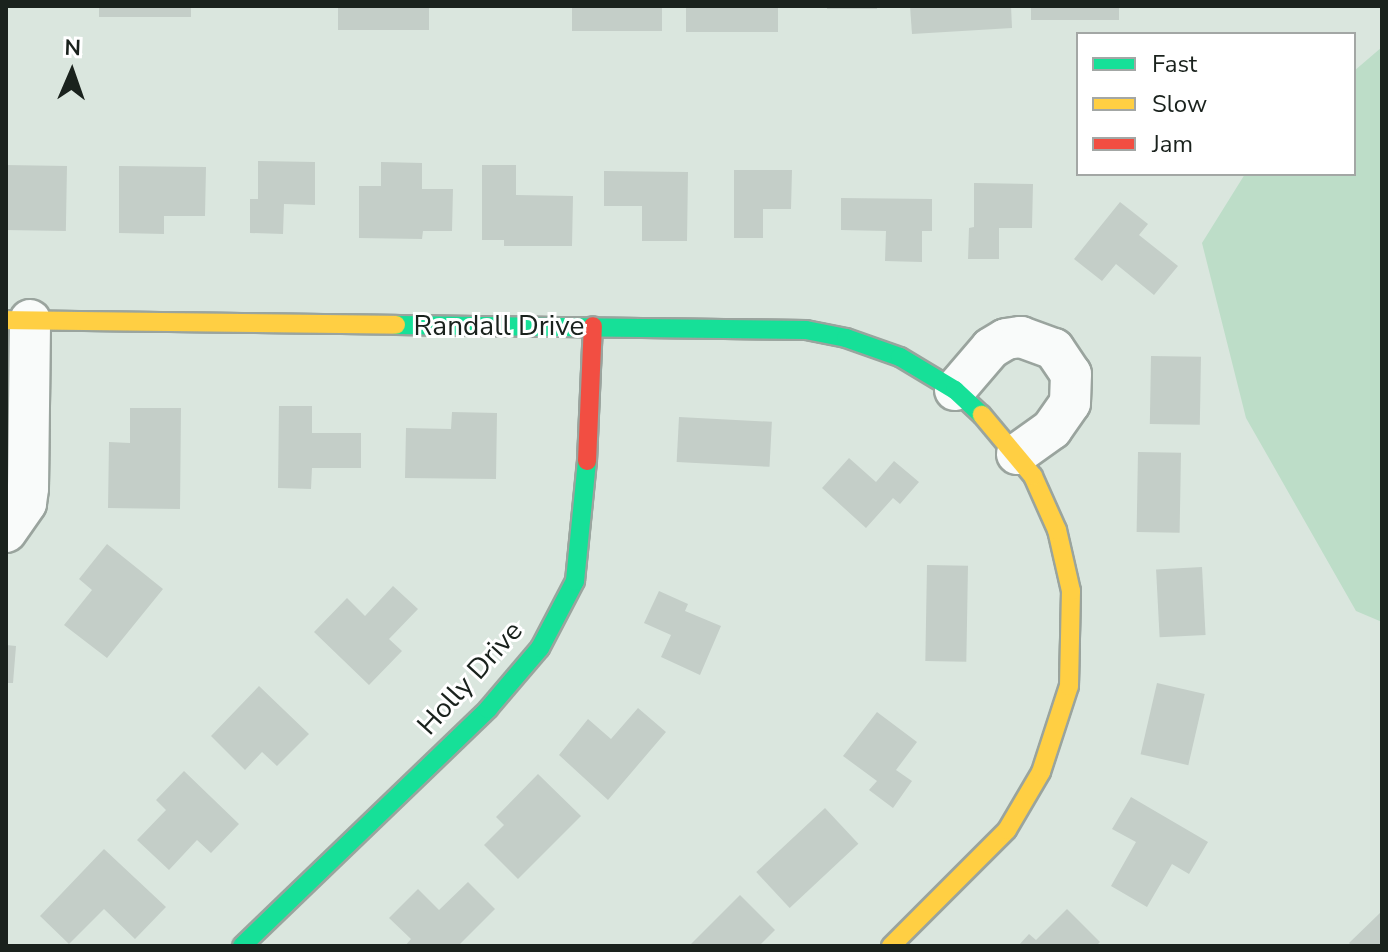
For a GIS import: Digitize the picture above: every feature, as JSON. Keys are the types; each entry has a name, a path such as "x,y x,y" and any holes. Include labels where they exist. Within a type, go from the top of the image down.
{"street":[{"name":"Randall Drive","path":"6,532 26,503 28,488 18,320 806,330 846,338 900,357 955,390 974,406 1017,454 1038,488 1057,530 1071,591 1072,657 1062,715 1041,772 1007,830 891,946"},
{"name":"Holly Drive","path":"242,946 488,709 540,648 575,581 586,484 593,326"},
{"path":"955,390 991,348 1006,339 1021,337 1054,349 1071,374 1070,403 1052,429 1017,454"}],"green space":[{"path":"1382,47 1382,622 1356,611 1246,418 1202,243 1244,176 1356,176 1356,69"}],"building":[{"path":"99,6 191,6 191,17 99,17"},
{"path":"338,6 429,6 429,30 338,30"},
{"path":"572,6 662,6 662,31 572,31"},
{"path":"686,6 778,6 778,32 686,32"},
{"path":"827,6 877,6 877,9 827,9"},
{"path":"910,6 1011,6 1012,28 912,34"},
{"path":"1031,6 1119,6 1119,20 1031,20"},
{"path":"258,161 315,162 315,205 284,204 283,234 250,233 250,199 258,199"},
{"path":"381,162 422,163 422,189 453,189 452,231 423,231 422,239 359,238 359,186 381,186"},
{"path":"6,165 67,166 66,231 6,230"},
{"path":"482,165 516,165 516,195 573,196 572,246 504,246 504,240 482,240"},
{"path":"119,166 206,167 205,216 164,216 164,234 119,233"},
{"path":"734,170 792,170 791,209 763,209 763,238 734,238"},
{"path":"604,171 688,172 687,241 642,241 642,206 604,206"},
{"path":"974,183 1033,184 1032,228 999,228 999,259 968,259 969,228 974,227"},
{"path":"841,198 932,199 932,231 922,231 922,262 885,261 886,231 841,230"},
{"path":"1120,202 1148,224 1139,235 1178,266 1154,295 1116,264 1102,281 1074,259"},
{"path":"1151,356 1201,357 1200,425 1150,424"},
{"path":"279,406 312,406 312,433 361,433 361,468 312,468 311,489 278,488"},
{"path":"130,408 181,408 180,509 108,508 109,442 130,443"},
{"path":"452,412 497,413 496,479 405,478 406,428 451,429"},
{"path":"679,417 772,422 770,467 677,462"},
{"path":"1138,452 1181,453 1180,533 1137,532"},
{"path":"849,458 876,482 894,461 919,482 900,504 893,498 866,528 822,488"},
{"path":"107,544 163,589 107,658 64,625 92,590 79,579"},
{"path":"927,565 968,566 966,662 925,661"},
{"path":"1202,567 1206,635 1160,637 1156,569"},
{"path":"393,586 418,609 389,639 402,651 369,685 314,632 347,598 365,616"},
{"path":"659,591 688,604 685,611 721,626 700,675 661,657 671,635 644,623"},
{"path":"6,645 16,646 13,683 6,683"},
{"path":"1157,683 1205,694 1188,765 1141,754"},
{"path":"259,686 309,734 277,766 262,752 245,770 211,736"},
{"path":"638,708 666,732 608,800 559,755 588,719 611,739"},
{"path":"877,712 917,742 896,770 912,781 893,808 869,790 877,781 843,756"},
{"path":"184,771 239,824 211,853 197,840 169,870 137,840 166,810 156,800"},
{"path":"538,774 581,816 518,879 484,845 504,825 496,817"},
{"path":"1131,797 1208,842 1189,874 1172,864 1147,907 1111,886 1136,842 1112,829"},
{"path":"825,808 858,844 790,908 756,872"},
{"path":"104,849 166,907 135,939 104,909 69,944 40,916"},
{"path":"468,882 495,909 458,946 405,946 411,939 389,918 418,889 439,910"},
{"path":"740,895 775,930 759,946 689,946"},
{"path":"1067,909 1100,942 1096,946 1018,946 1029,934 1036,940"},
{"path":"1382,911 1382,946 1352,946 1349,943"}],"traffic: fast":[{"path":"396,325 806,330 846,338 900,357 955,390 982,415"},
{"path":"242,946 488,709 540,648 575,581 587,461"}],"traffic: slow":[{"path":"6,320 396,325"},
{"path":"891,946 1007,830 1041,772 1069,686 1071,591 1057,530 1033,476 982,415"}],"traffic: jam":[{"path":"587,461 593,326"}]}
